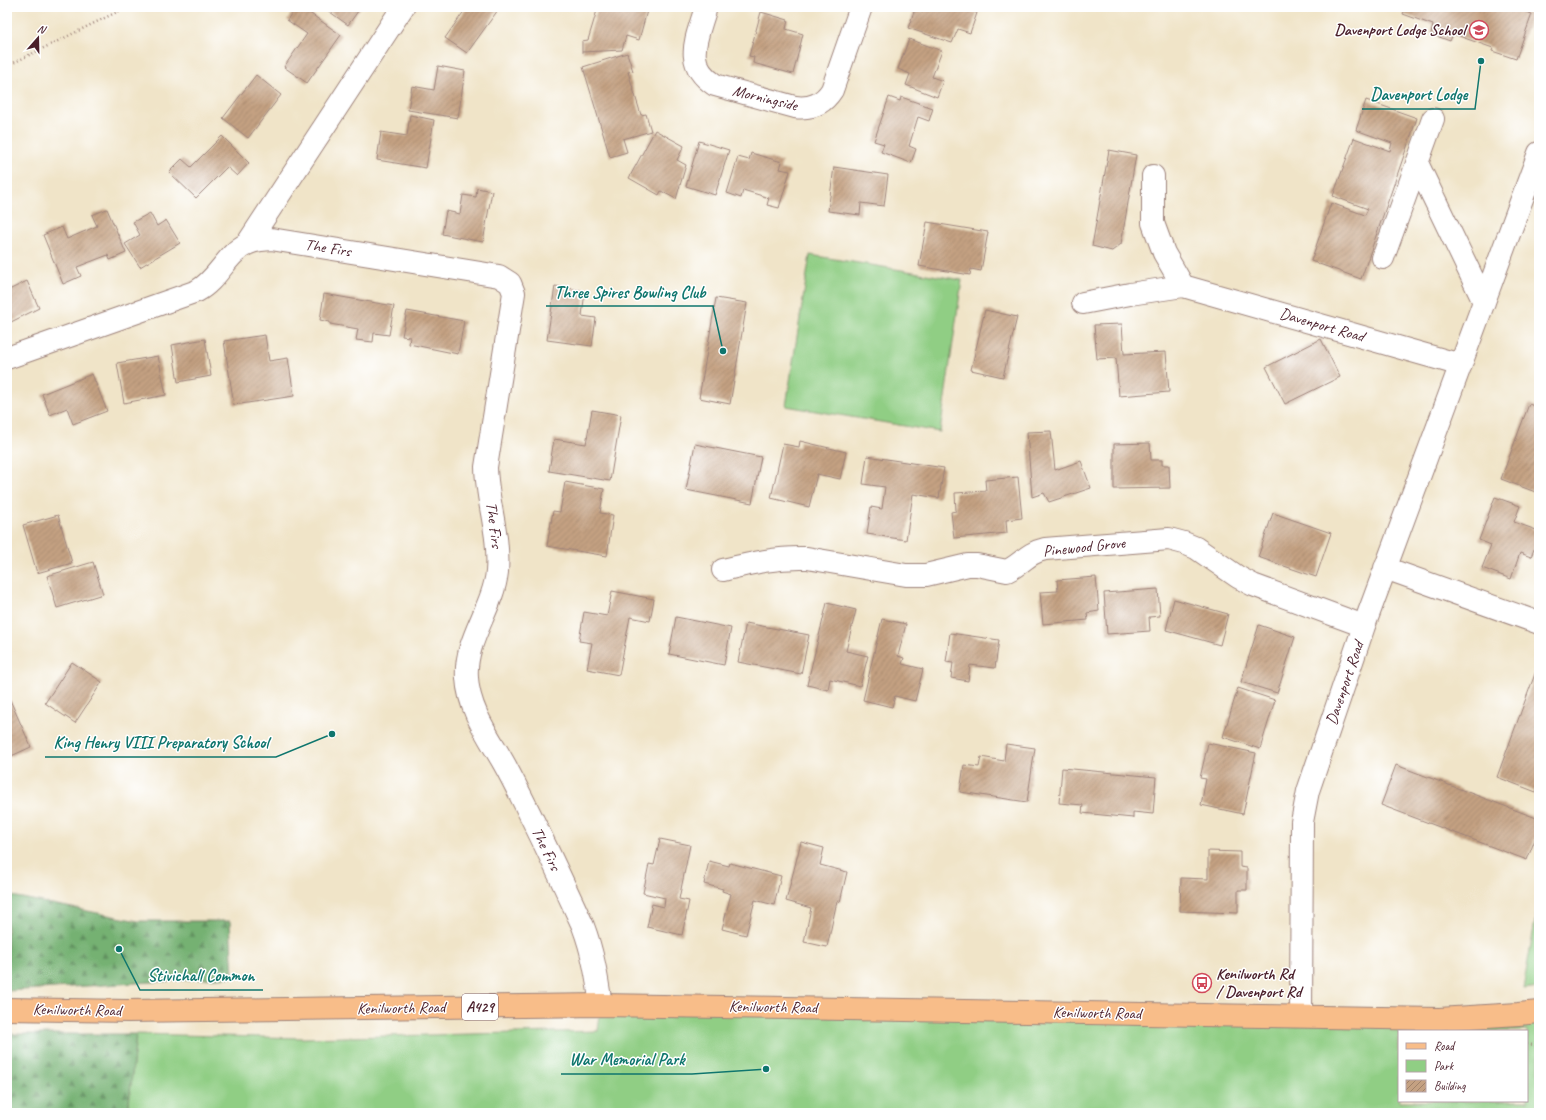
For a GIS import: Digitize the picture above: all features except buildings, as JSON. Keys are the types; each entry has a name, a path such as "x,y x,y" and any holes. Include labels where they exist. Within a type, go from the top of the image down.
{"main road":[{"name":"Kenilworth Road","path":"7,1009 144,1011 601,1005 1439,1018 1539,1012"}],"street":[{"name":"The Firs","path":"7,358 197,291 212,281 229,259 247,244 403,7"},
{"name":"Morningside","path":"706,7 694,49 694,61 698,70 706,79 715,85 795,107 804,108 816,106 827,97 832,90 861,7"},
{"path":"1383,258 1433,119"},
{"name":"Davenport Road","path":"1301,1016 1302,822 1308,791 1385,568 1539,153"},
{"path":"1417,163 1484,302"},
{"path":"1153,176 1152,223 1164,253 1183,286"},
{"name":"The Firs","path":"247,244 258,240 272,239 413,261 499,276 505,278 512,287 514,293 486,467 486,479 497,538 496,572 494,588 487,609 470,646 467,663 467,684 472,705 480,722 508,771 583,926 591,947 601,1005"},
{"name":"Davenport Road","path":"1084,303 1183,286 1461,364"},
{"name":"Pinewood Grove","path":"723,570 773,559 807,558 906,575 926,575 968,565 977,565 1007,571 1038,550 1169,539 1196,548 1253,586 1364,626"},
{"path":"1385,568 1539,622"}],"path":[{"path":"7,66 127,7"},
{"path":"1528,1044 1539,1046"}],"green space":[{"path":"810,255 962,280 940,432 786,406"},
{"path":"7,895 138,921 230,921 233,977 7,991"},
{"path":"1539,907 1539,987 1523,989 1536,916"},
{"path":"601,1005 1539,1012 1539,1113 128,1113 136,1034 304,1038 598,1031"},
{"path":"7,1034 136,1034 128,1113 7,1113"}],"place":[{"name":"Davenport Lodge School","path":"1479,30"},
{"name":"Davenport Lodge","path":"1481,61"},
{"name":"Three Spires Bowling Club","path":"723,351"},
{"name":"King Henry VIII Preparatory School","path":"332,734"},
{"name":"Stivichall Common","path":"119,949"},
{"name":"Kenilworth Rd / Davenport Rd","path":"1202,983"},
{"name":"War Memorial Park","path":"766,1069"}]}
